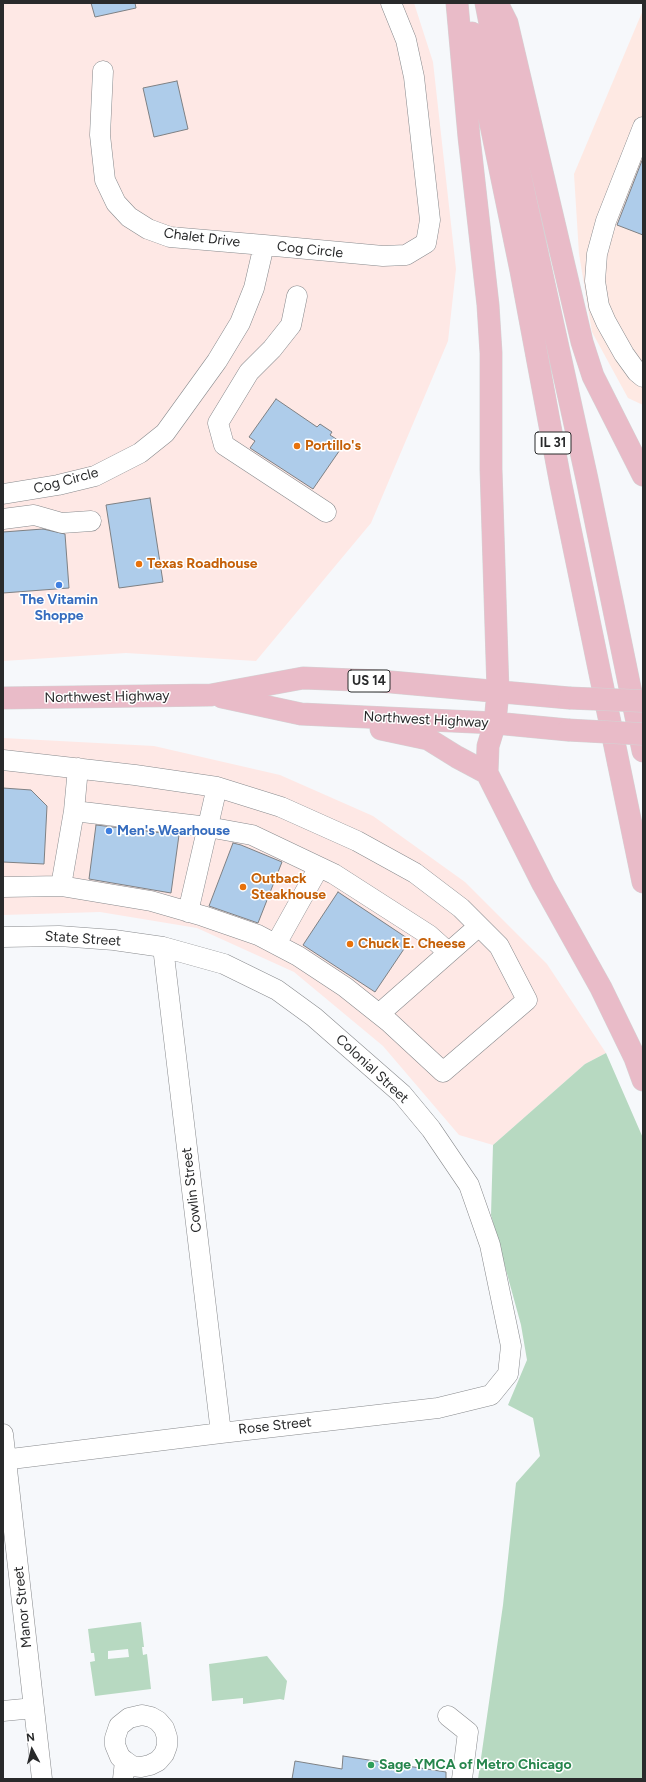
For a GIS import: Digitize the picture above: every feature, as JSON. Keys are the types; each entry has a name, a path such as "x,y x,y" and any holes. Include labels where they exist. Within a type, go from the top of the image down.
{"main road":[{"path":"457,3 469,137 488,305 491,353 492,469 498,691 495,723 488,746 487,772 543,884 601,988 635,1058 643,1080"},
{"name":"IL 31","path":"463,3 471,32 521,271 561,485 643,882"},
{"name":"IL 31","path":"486,3 515,152 585,472 643,751"},
{"path":"497,3 507,23 582,342 593,376 643,475"},
{"name":"Northwest Highway","path":"3,698 211,695 304,678 380,681 570,698 643,701"},
{"name":"Northwest Highway","path":"211,695 301,714 495,723 568,730 643,734"},
{"path":"301,714 428,738 457,757 487,772"}],"street":[{"name":"Cog Circle","path":"3,494 58,485 95,476 140,453 165,433 217,361 240,323 254,288 264,245 383,256 406,255 426,243 430,220 414,77 406,40 391,3"},
{"name":"Chalet Drive","path":"103,71 100,135 105,180 116,203 129,217 148,229 170,237 264,245"},
{"path":"643,127 606,221 597,254 595,281 599,306 606,322 624,354 637,372 643,377"},
{"path":"297,296 291,325 272,349 249,372 218,423 224,445 326,512"},
{"path":"3,519 34,515 62,523 91,521"},
{"path":"3,760 78,768 217,787 281,807 357,840 415,873 461,908 499,946 527,1000 443,1072 379,1014 333,979 298,956 258,935 188,912 151,902 61,886 3,887"},
{"path":"61,886 74,811 78,768"},
{"path":"188,912 217,787"},
{"path":"74,811 208,827 252,835 340,878 429,935 448,952"},
{"path":"276,944 319,867"},
{"path":"379,1014 479,926"},
{"name":"State Street","path":"3,937 59,936 114,940 163,947"},
{"name":"Colonial Street","path":"163,947 224,964 277,990 314,1017 402,1094 431,1129 469,1185 490,1245 511,1346"},
{"name":"Cowlin Street","path":"163,947 221,1432"},
{"name":"Rose Street","path":"5,1460 221,1432 438,1408 491,1395 508,1374 511,1346"},
{"name":"Manor Street","path":"3,1434 42,1779"},
{"path":"3,1711 34,1708"},
{"path":"448,1716 468,1732 462,1779"}],"shaded area":[{"path":"3,3 414,3 433,62 456,269 448,341 371,523 256,661 126,653 3,661"},
{"path":"643,10 643,405 628,398 592,332 579,254 574,174"},
{"path":"3,738 154,746 280,775 373,816 465,882 547,964 606,1053 585,1064 493,1145 459,1135 383,1046 294,972 197,928 100,912 3,915"}],"green space":[{"path":"606,1053 643,1138 643,1779 478,1779 503,1605 516,1483 540,1456 533,1418 508,1405 527,1360 521,1325 491,1215 493,1145 585,1064"},
{"path":"141,1622 144,1647 142,1647 143,1655 147,1654 151,1689 95,1696 90,1662 95,1661 94,1653 91,1653 88,1629","holes":["128,1649 129,1657 108,1659 108,1651"]},
{"path":"267,1656 287,1681 284,1700 280,1699 243,1704 243,1698 212,1701 209,1664"}],"building":[{"path":"91,3 135,3 136,8 95,17"},
{"path":"177,81 188,129 154,137 143,88"},
{"path":"643,158 643,235 617,225"},
{"name":"Portillo's","path":"276,399 317,427 320,424 332,432 330,435 344,444 313,489 250,448 255,441 249,437"},
{"path":"150,498 163,582 119,588 106,505"},
{"path":"43,529 65,534 69,588 3,593 3,532"},
{"path":"3,788 31,790 47,806 44,864 3,862"},
{"path":"96,825 179,835 171,893 89,879"},
{"path":"233,843 282,862 258,923 209,906"},
{"path":"338,892 410,940 375,992 303,945"},
{"name":"Sage YMCA of Metro Chicago","path":"343,1756 446,1772 446,1779 292,1779 295,1761 342,1769"}],"place":[{"name":"Portillo's","path":"297,446"},
{"name":"Texas Roadhouse","path":"139,564"},
{"name":"The Vitamin Shoppe","path":"59,585"},
{"name":"Men's Wearhouse","path":"109,831"},
{"name":"Outback Steakhouse","path":"243,887"},
{"name":"Chuck E. Cheese","path":"350,944"},
{"name":"Sage YMCA of Metro Chicago","path":"371,1765"}]}
